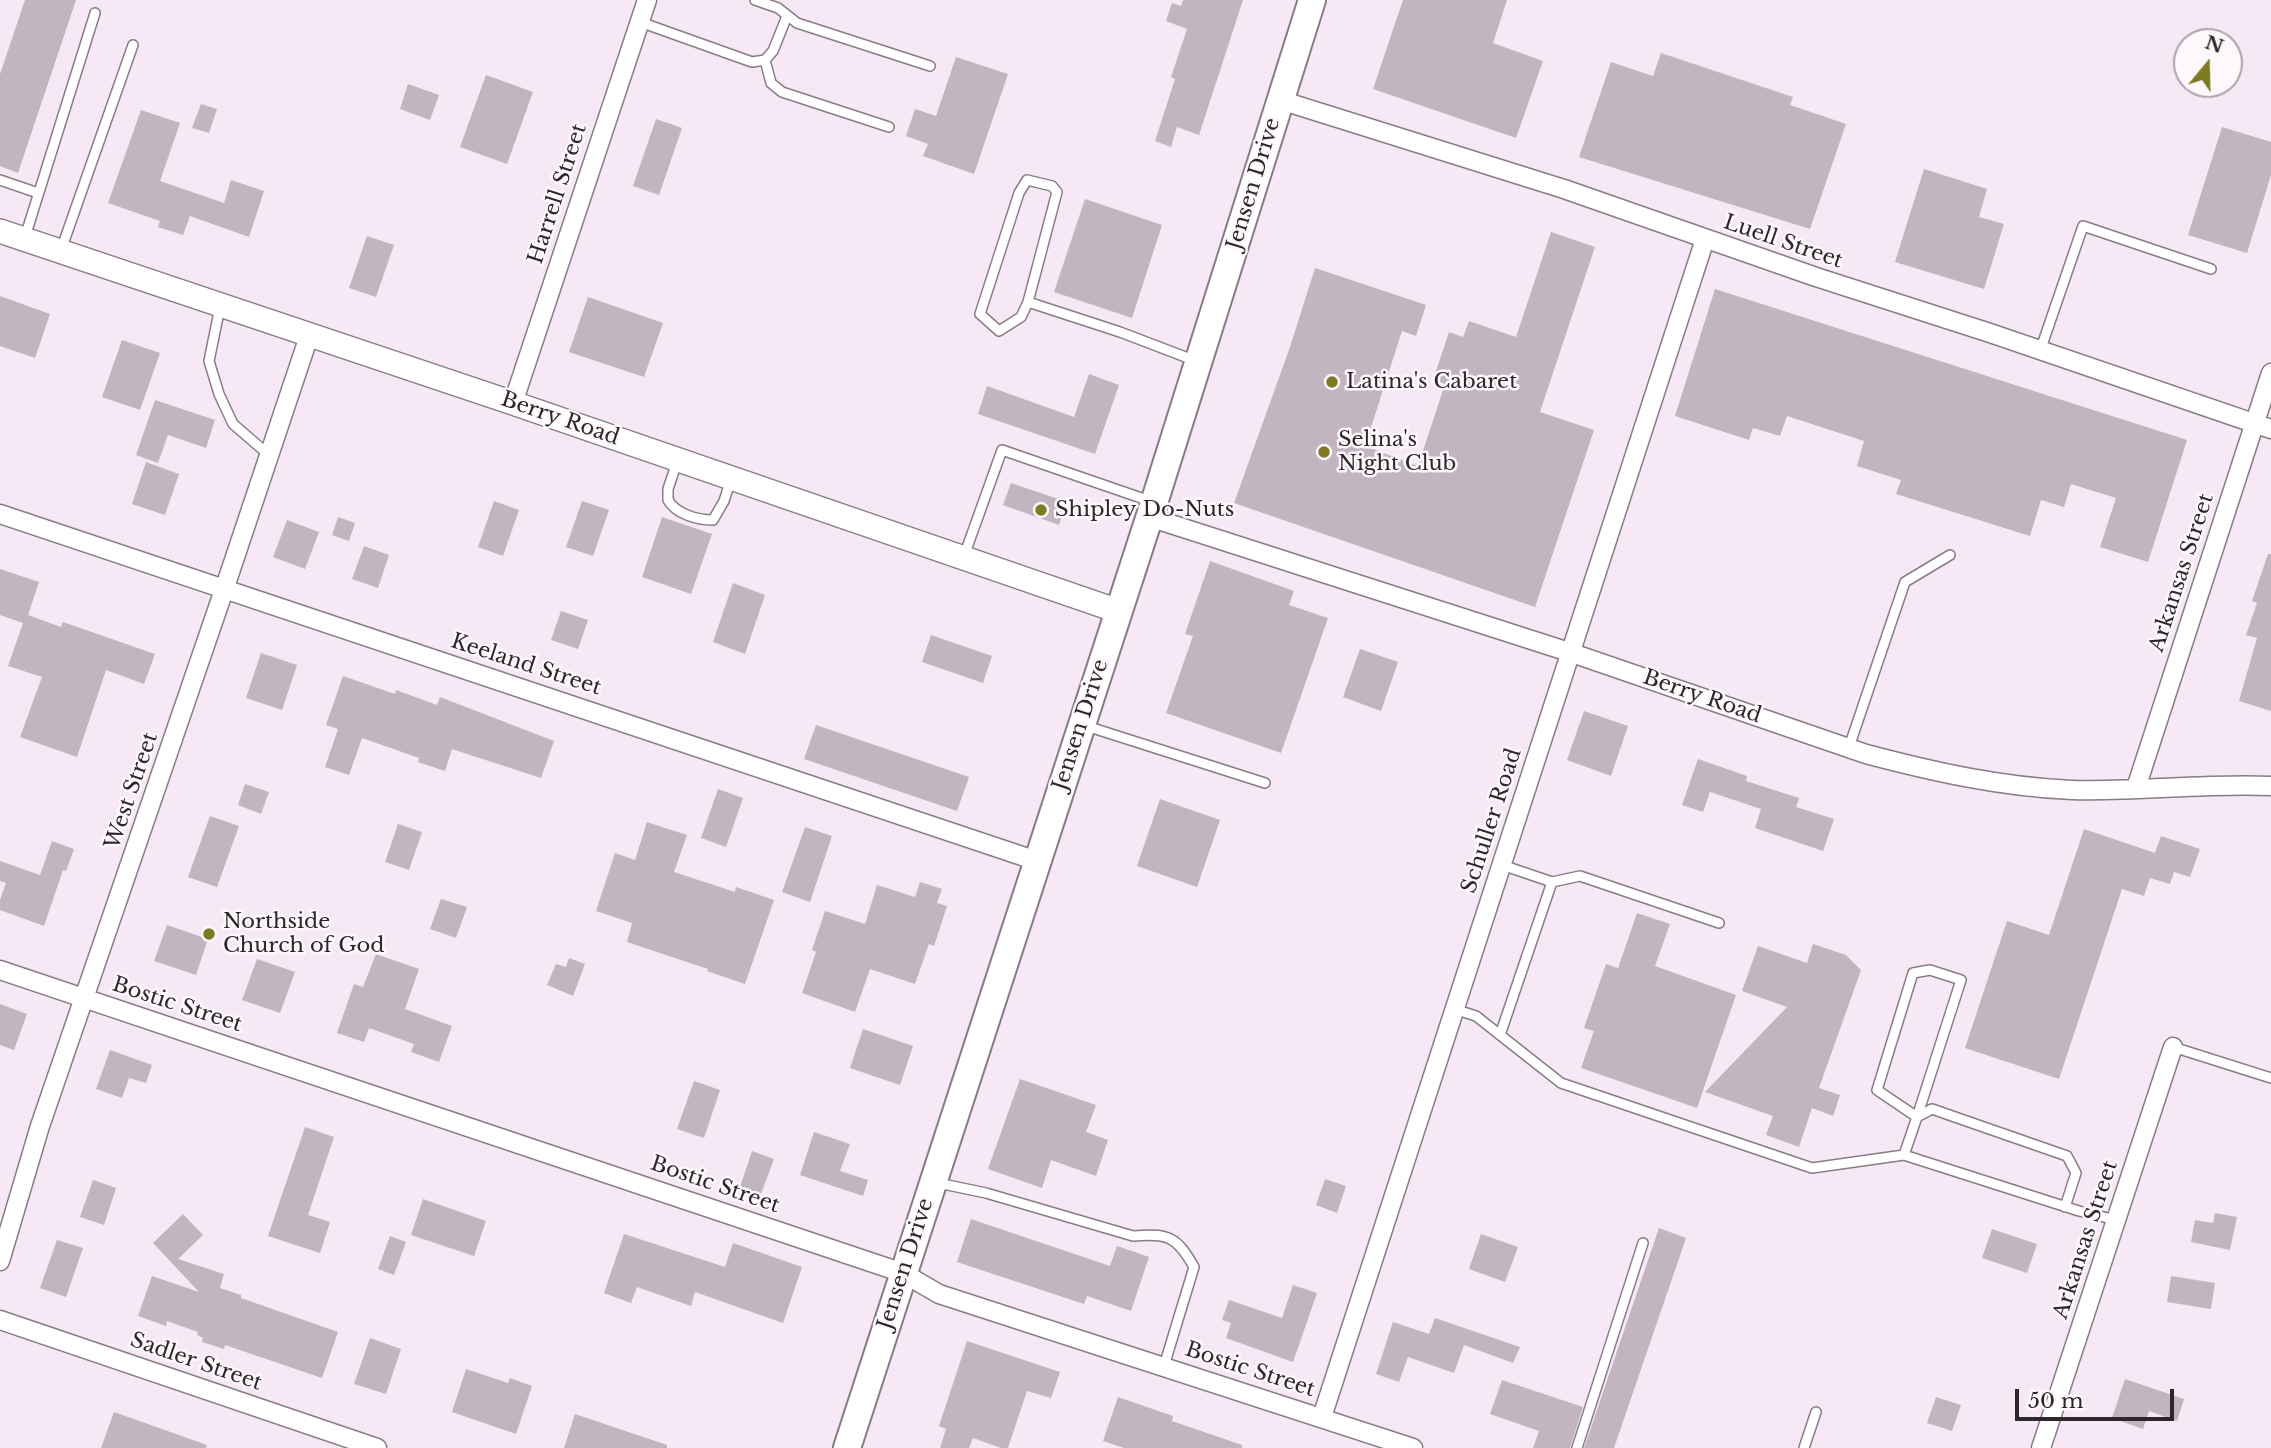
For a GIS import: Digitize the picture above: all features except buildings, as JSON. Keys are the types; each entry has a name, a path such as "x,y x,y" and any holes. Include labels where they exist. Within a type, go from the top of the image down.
{"main road":[{"name":"Jensen Drive","path":"846,1448 1152,510 1312,0"}],"street":[{"name":"Harrell Street","path":"513,403 647,0"},
{"name":"Luell Street","path":"1280,100 1564,189 2263,427"},
{"name":"Berry Road","path":"0,231 513,403 1118,611"},
{"name":"Schuller Road","path":"1322,1417 1705,239"},
{"name":"West Street","path":"0,1261 40,1126 309,336"},
{"name":"Arkansas Street","path":"2136,788 2263,427 2271,373"},
{"name":"Berry Road","path":"1152,510 1849,747 1913,766 2016,786 2075,790 2271,786"},
{"name":"Keeland Street","path":"0,514 1037,861"},
{"name":"Bostic Street","path":"0,970 903,1273 939,1294 1413,1448"},
{"name":"Arkansas Street","path":"2041,1448 2173,1047"},
{"name":"Sadler Street","path":"0,1320 377,1448"}],"lane":[{"path":"755,0 778,8 796,23 930,66"},
{"path":"24,239 95,12"},
{"path":"640,22 752,62 765,60 773,51 787,16"},
{"path":"61,252 70,219 133,45"},
{"path":"765,60 771,83 782,92 888,127"},
{"path":"0,180 38,193"},
{"path":"1027,180 1052,186 1057,192 1028,302 1021,317 999,331 980,314 1019,192 1027,180"},
{"path":"2040,351 2083,226 2211,269"},
{"path":"1028,302 1120,332 1198,362"},
{"path":"220,305 209,361 219,394 233,424 270,455"},
{"path":"963,558 1002,450 1152,510"},
{"path":"678,460 668,489 668,500 677,511 704,520 713,520 724,501 731,478"},
{"path":"1849,747 1905,582 1950,555"},
{"path":"1081,725 1265,783"},
{"path":"1502,864 1552,882 1580,876 1719,923"},
{"path":"1500,1035 1552,882"},
{"path":"1904,1155 1917,1117 1961,980 1930,970 1913,973 1877,1090 1917,1117"},
{"path":"1454,1009 1476,1016 1561,1083 1812,1168 1904,1155 2065,1207 2116,1220"},
{"path":"2173,1047 2271,1078"},
{"path":"1917,1117 1932,1109 2067,1156 2076,1173 2065,1207"},
{"path":"933,1181 986,1193 1133,1236 1169,1238 1182,1246 1194,1267 1164,1366"},
{"path":"1577,1448 1643,1243"},
{"path":"1804,1448 1816,1412"}],"place":[{"name":"Latina's Cabaret","path":"1332,382"},
{"name":"Selina's Night Club","path":"1324,452"},
{"name":"Shipley Do-Nuts","path":"1041,510"},
{"name":"Northside Church of God","path":"209,934"}]}
